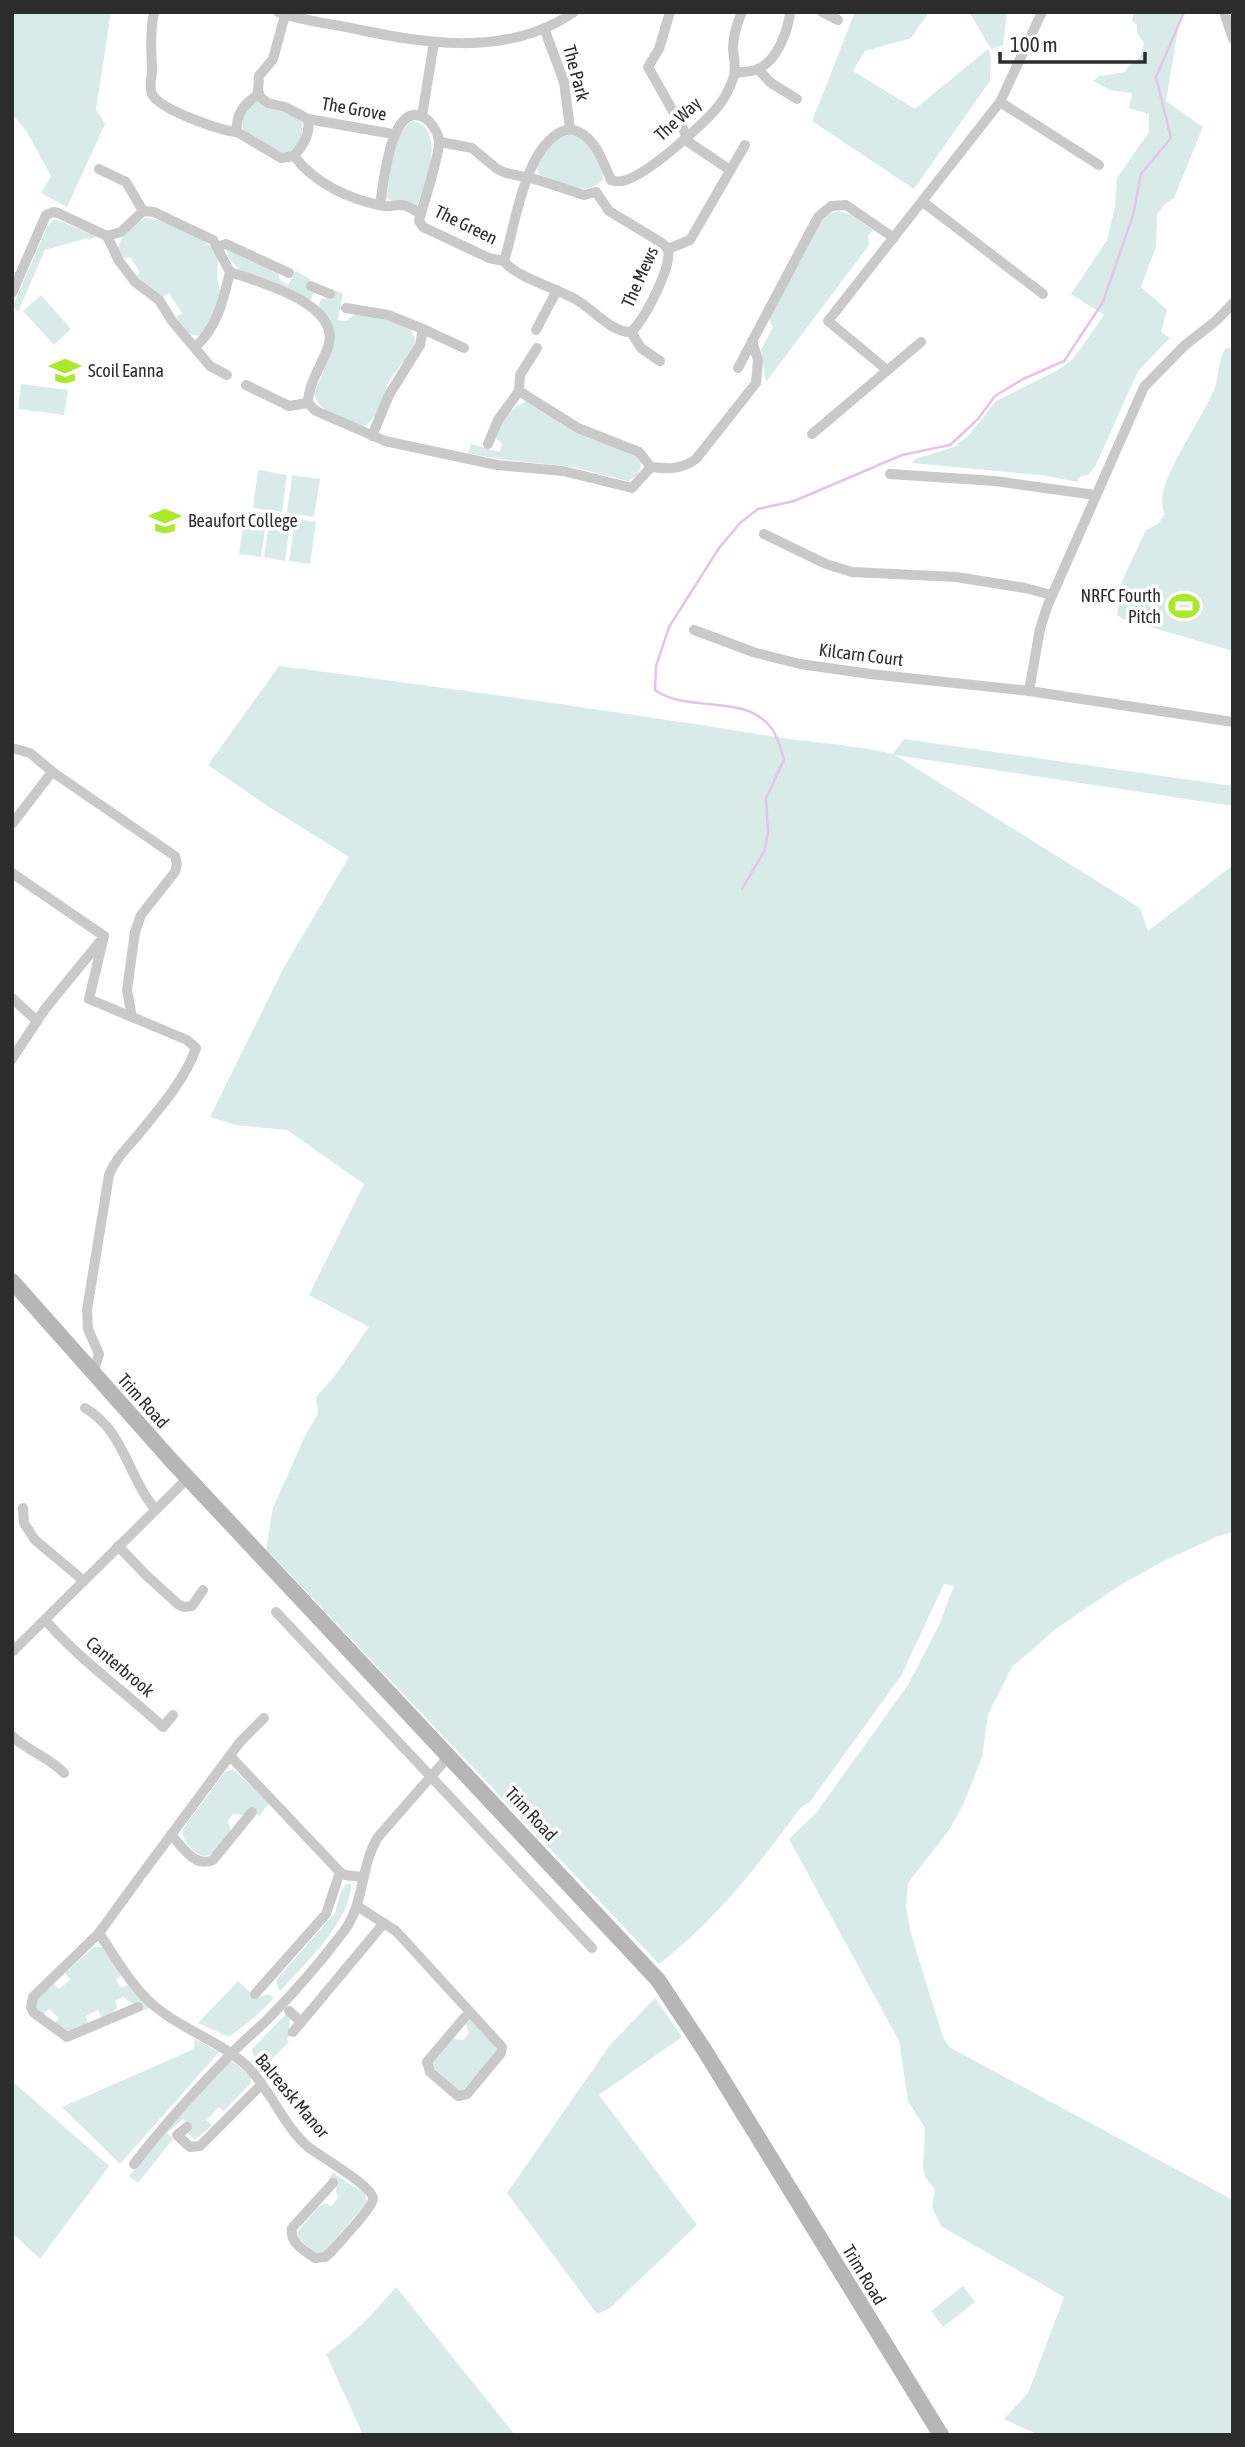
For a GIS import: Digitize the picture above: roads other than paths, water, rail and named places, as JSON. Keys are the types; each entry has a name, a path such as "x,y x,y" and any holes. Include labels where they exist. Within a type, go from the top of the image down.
{"main road":[{"name":"Trim Road","path":"12,1281 188,1478 658,1980 941,2435"}],"street":[{"path":"154,12 150,35 151,92 156,100 210,126 237,132 281,158 294,156"},
{"path":"237,132 236,124 244,105 259,94 259,76 273,59 281,13 400,38 464,45 492,43 544,28 558,23 574,12"},
{"path":"670,12 659,50 648,68 685,137 730,170"},
{"name":"The Way","path":"611,180 629,180 716,109 735,73 733,46 742,12"},
{"path":"735,73 758,69 772,58 779,46 790,12"},
{"path":"822,12 838,20"},
{"path":"887,370 828,321 1000,102 1042,12"},
{"path":"1224,12 1233,39"},
{"name":"The Park","path":"544,28 564,82 570,129"},
{"path":"422,116 434,42"},
{"path":"758,69 771,83 797,99"},
{"name":"The Grove","path":"259,94 268,103 285,107 308,119 393,134"},
{"path":"1000,102 1100,165"},
{"path":"380,205 393,134 410,116 422,116 433,127 440,142 472,148 497,169 584,195 596,192 611,180"},
{"name":"The Grove","path":"294,156 302,148 307,136 308,119"},
{"name":"The Park","path":"504,261 526,177 546,144 555,135 570,129 587,136 596,147 611,180"},
{"name":"The Green","path":"440,142 419,221 423,226 489,258 504,261"},
{"name":"The Mews","path":"631,332 644,314 664,273 670,256 668,249 690,240 745,145"},
{"name":"The Green","path":"294,156 313,177 359,199 387,207 404,205 421,214"},
{"path":"99,169 126,182 144,211"},
{"path":"596,192 609,211 668,249"},
{"path":"923,202 1043,295"},
{"path":"738,368 818,217 831,206 846,205 894,238"},
{"path":"107,236 121,232 144,211 155,212 214,240 230,272 210,332 195,347"},
{"path":"12,293 46,215 58,213 107,236 119,261 135,282 159,300 172,321 210,366 227,375"},
{"path":"218,246 226,244 289,273"},
{"path":"504,261 509,269 517,274 557,290 619,329 631,332 641,348 660,361"},
{"path":"230,272 270,286 312,307 329,327 330,337 309,391 308,403 316,411 385,441 498,466 563,471 632,488 651,467"},
{"path":"312,307 321,290"},
{"path":"536,330 557,290"},
{"path":"1029,691 1040,629 1052,595 1144,387 1184,346 1217,320 1233,303"},
{"path":"346,309 387,315 464,348"},
{"path":"372,436 389,395 421,345 423,330"},
{"path":"519,391 578,428 639,452 651,467 677,470 696,459 757,383 758,360 752,341"},
{"path":"812,435 921,342"},
{"path":"488,444 498,420 519,391 520,374 537,348"},
{"path":"246,385 289,406 308,403"},
{"path":"890,474 995,481 1095,495"},
{"path":"764,534 826,564 852,572 956,578 1025,588 1052,595"},
{"name":"Kilcarn Court","path":"694,630 753,652 800,664 1029,691 1233,722"},
{"path":"12,748 30,753 52,772 175,856 177,864 174,872 141,915 135,932 127,990 132,1017"},
{"path":"12,824 52,772"},
{"path":"12,873 104,936"},
{"path":"93,1374 99,1354 88,1329 87,1310 109,1175 114,1164 185,1072 196,1048 187,1040 89,999 104,936"},
{"path":"12,1059 37,1021 104,936"},
{"path":"12,998 37,1021"},
{"path":"85,1408 98,1415 111,1431 125,1454 140,1490 156,1510"},
{"path":"12,1652 188,1478"},
{"path":"23,1508 24,1523 35,1540 84,1581"},
{"path":"118,1546 160,1590 179,1605 192,1606 203,1590"},
{"path":"276,1612 592,1948"},
{"name":"Canterbrook","path":"45,1620 76,1653 163,1727 173,1715"},
{"path":"138,2007 67,2037 31,2008 33,1997 99,1933 240,1742 264,1718"},
{"path":"12,1735 25,1748 52,1762 64,1773"},
{"path":"230,1756 340,1872 362,1877"},
{"name":"Balreask Manor","path":"231,2054 279,2007 345,1930 357,1906 362,1877 372,1847 449,1756"},
{"path":"171,1835 196,1861 207,1863 213,1860 252,1812"},
{"path":"255,1994 326,1914 340,1872"},
{"path":"357,1906 396,1931 502,2047 501,2053 467,2094 458,2096 430,2072 427,2062 465,2017"},
{"path":"293,2032 384,1923"},
{"name":"Balreask Manor","path":"99,1933 133,1983 159,2011 244,2064 262,2084 282,2116 306,2145 372,2193 371,2205 330,2253 325,2257 315,2258 292,2239 290,2234 292,2228 333,2183"},
{"path":"289,2011 301,2022"},
{"path":"134,2164 163,2126 231,2054"},
{"path":"187,2127 177,2135 190,2147 200,2146 262,2084"}],"waterway":[{"path":"742,889 765,850 768,831 766,798 784,760 774,732 761,718 732,707 668,697 655,690 656,666 669,627 719,548 740,523 758,509 794,501 902,455 950,445 978,419 995,396 1023,379 1064,361 1103,302 1133,215 1141,174 1171,138 1156,77 1184,12"}],"place":[{"name":"Scoil Eanna","path":"65,371"},
{"name":"Beaufort College","path":"165,521"},
{"name":"NRFC Fourth Pitch","path":"1184,606"}]}
